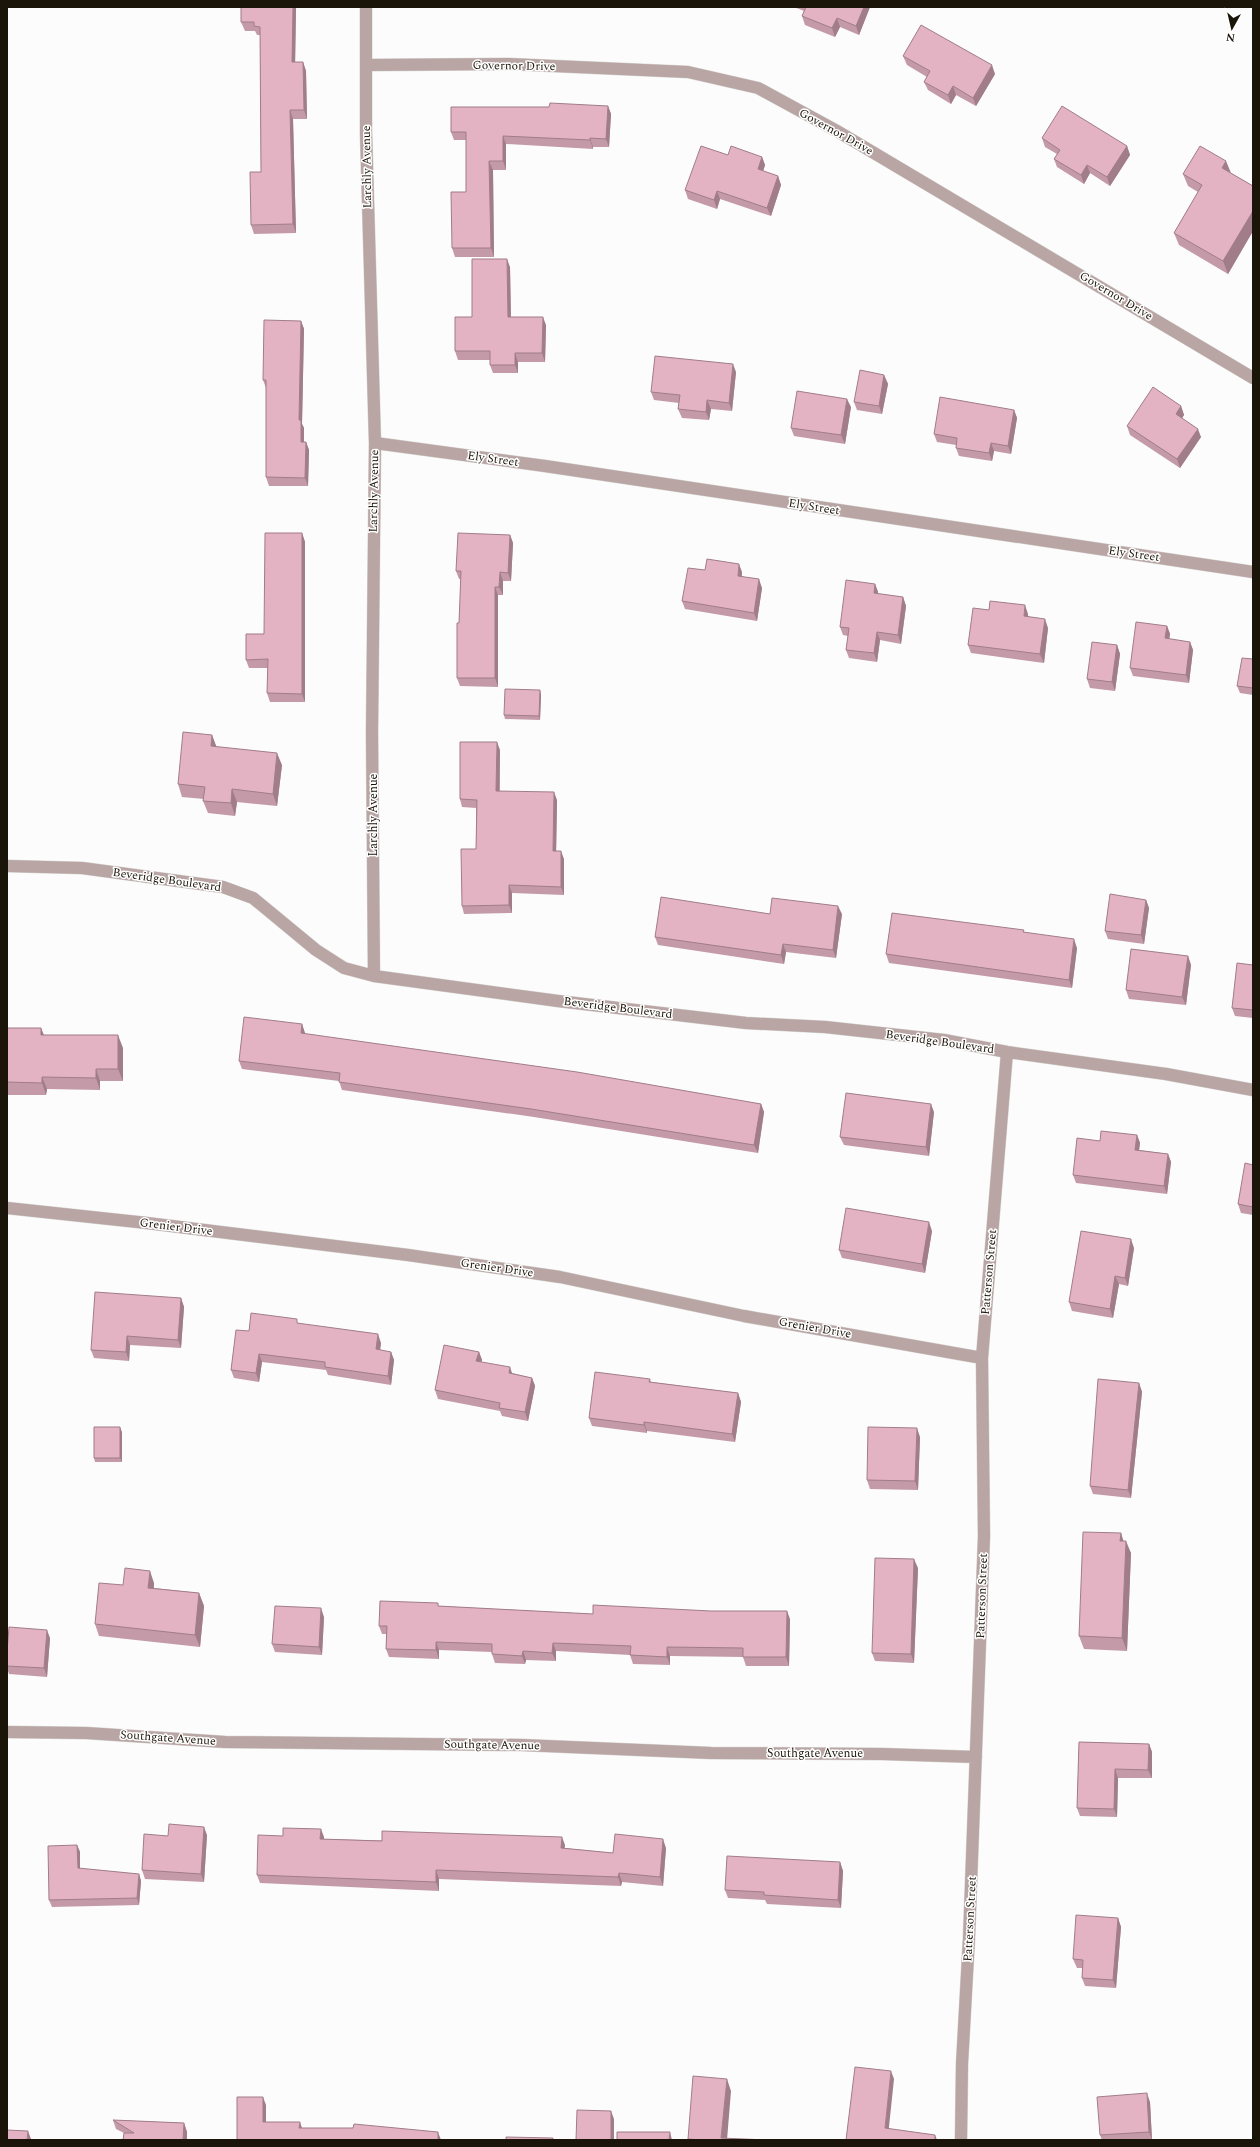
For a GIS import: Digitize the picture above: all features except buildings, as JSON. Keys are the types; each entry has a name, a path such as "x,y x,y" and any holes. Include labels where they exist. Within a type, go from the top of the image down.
{"street":[{"name":"Larchly Avenue","path":"366,7 375,443 372,733 374,976"},
{"name":"Governor Drive","path":"366,65 509,64 688,72 758,88 837,131 1253,378"},
{"name":"Ely Street","path":"375,443 544,466 1253,572"},
{"name":"Beveridge Boulevard","path":"7,866 82,868 223,887 253,898 316,950 344,968 374,976 558,1001 746,1023 825,1027 944,1040 1007,1052 1166,1074 1253,1090"},
{"name":"Patterson Street","path":"961,2140 962,2064 976,1757 984,1536 982,1358 1007,1052"},
{"name":"Grenier Drive","path":"7,1208 147,1223 392,1253 560,1277 744,1316 982,1358"},
{"name":"Southgate Avenue","path":"7,1732 86,1733 225,1742 522,1745 710,1753 882,1754 976,1757"}]}
